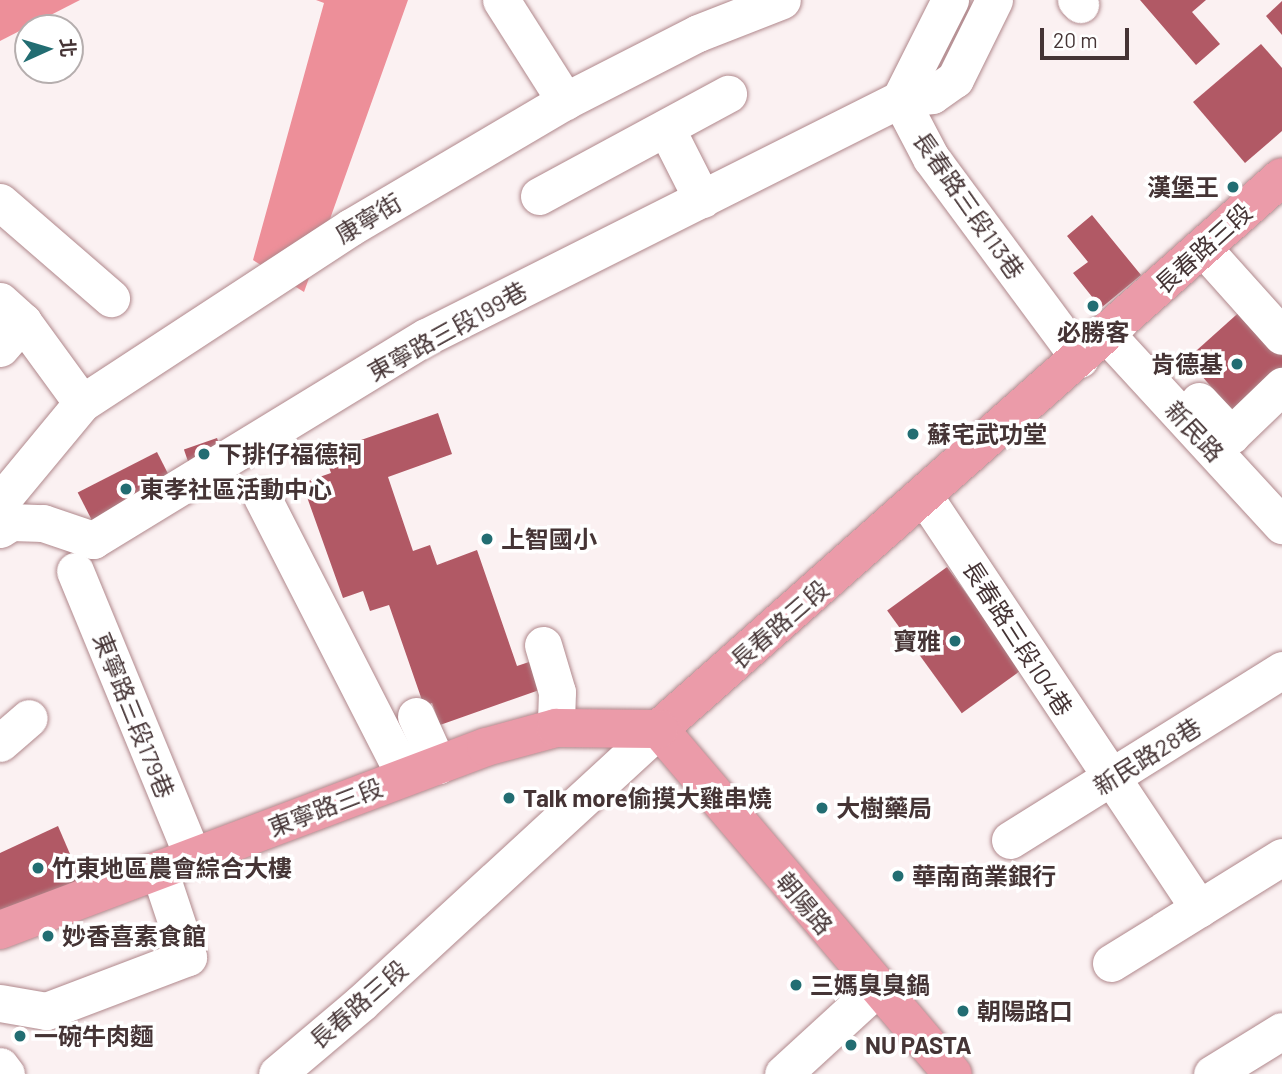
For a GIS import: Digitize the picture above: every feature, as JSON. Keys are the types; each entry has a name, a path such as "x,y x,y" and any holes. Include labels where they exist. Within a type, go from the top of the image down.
{"main road":[{"name":"長春路三段","path":"659,729 1104,339 1282,177"},
{"name":"東寧路三段","path":"0,930 421,771 556,728 659,729"},
{"name":"朝陽路","path":"659,729 953,1074"}],"street":[{"path":"501,0 565,100"},
{"name":"康寧街","path":"0,502 82,403 351,227 565,100 698,33 782,0"},
{"path":"901,99 950,0"},
{"name":"長春路三段113巷","path":"994,0 955,79 932,95 901,99 931,158 1104,339"},
{"path":"539,196 728,94"},
{"name":"東寧路三段199巷","path":"0,528 12,522 43,523 93,540 426,337 901,99"},
{"path":"666,128 702,199"},
{"path":"0,202 111,298"},
{"path":"1203,248 1282,336"},
{"path":"8,324 82,403"},
{"path":"1104,339 1231,435 1282,386"},
{"name":"新民路","path":"1104,339 1282,525"},
{"name":"長春路三段104巷","path":"924,496 1199,909"},
{"path":"262,497 421,771"},
{"name":"東寧路三段179巷","path":"0,1003 46,1011 188,957 176,864 75,571"},
{"path":"543,645 557,692 556,728"},
{"name":"新民路28巷","path":"1010,840 1282,670"},
{"path":"416,716 421,771"},
{"path":"0,743 29,718"},
{"name":"長春路三段","path":"277,1074 361,1003 659,729"},
{"path":"1111,963 1282,857"},
{"path":"783,1074 877,988"},
{"path":"1212,1074 1282,1031"},
{"path":"0,1066 6,1074"}],"shaded area":[{"path":"0,0 80,0 53,14 14,14 14,34 0,41"},
{"path":"316,0 408,0 304,292 253,260 324,3"}],"building":[{"path":"1140,0 1206,0 1192,12 1220,44 1196,65"},
{"path":"1282,1 1282,35 1266,16"},
{"path":"1261,44 1282,68 1282,131 1245,163 1193,102"},
{"path":"1092,215 1141,275 1101,308 1073,273 1088,262 1067,236"},
{"name":"肯德基","path":"1245,307 1282,350 1282,370 1234,413 1187,359"},
{"path":"438,413 452,454 388,477 413,551 430,545 437,565 477,550 517,666 535,660 545,688 440,725 432,703 424,706 389,605 370,611 363,591 343,598 302,483 331,473 324,453"},
{"name":"下排仔福德祠","path":"217,438 224,458 191,469 184,449"},
{"name":"東孝社區活動中心","path":"157,452 175,488 96,528 78,492"},
{"name":"寶雅","path":"947,567 1022,670 962,713 887,610"},
{"name":"竹東地區農會綜合大樓","path":"58,826 82,882 0,915 0,853"}],"place":[{"name":"漢堡王","path":"1233,187"},
{"name":"必勝客","path":"1093,306"},
{"name":"肯德基","path":"1237,364"},
{"name":"蘇宅武功堂","path":"913,434"},
{"name":"下排仔福德祠","path":"204,454"},
{"name":"東孝社區活動中心","path":"126,489"},
{"name":"上智國小","path":"487,539"},
{"name":"寶雅","path":"955,641"},
{"name":"Talk more偷摸大雞串燒","path":"509,798"},
{"name":"大樹藥局","path":"822,808"},
{"name":"竹東地區農會綜合大樓","path":"38,868"},
{"name":"華南商業銀行","path":"898,876"},
{"name":"妙香喜素食館","path":"48,936"},
{"name":"三媽臭臭鍋","path":"796,985"},
{"name":"朝陽路口","path":"963,1011"},
{"name":"一碗牛肉麵","path":"20,1036"},
{"name":"NU PASTA","path":"851,1045"}]}
